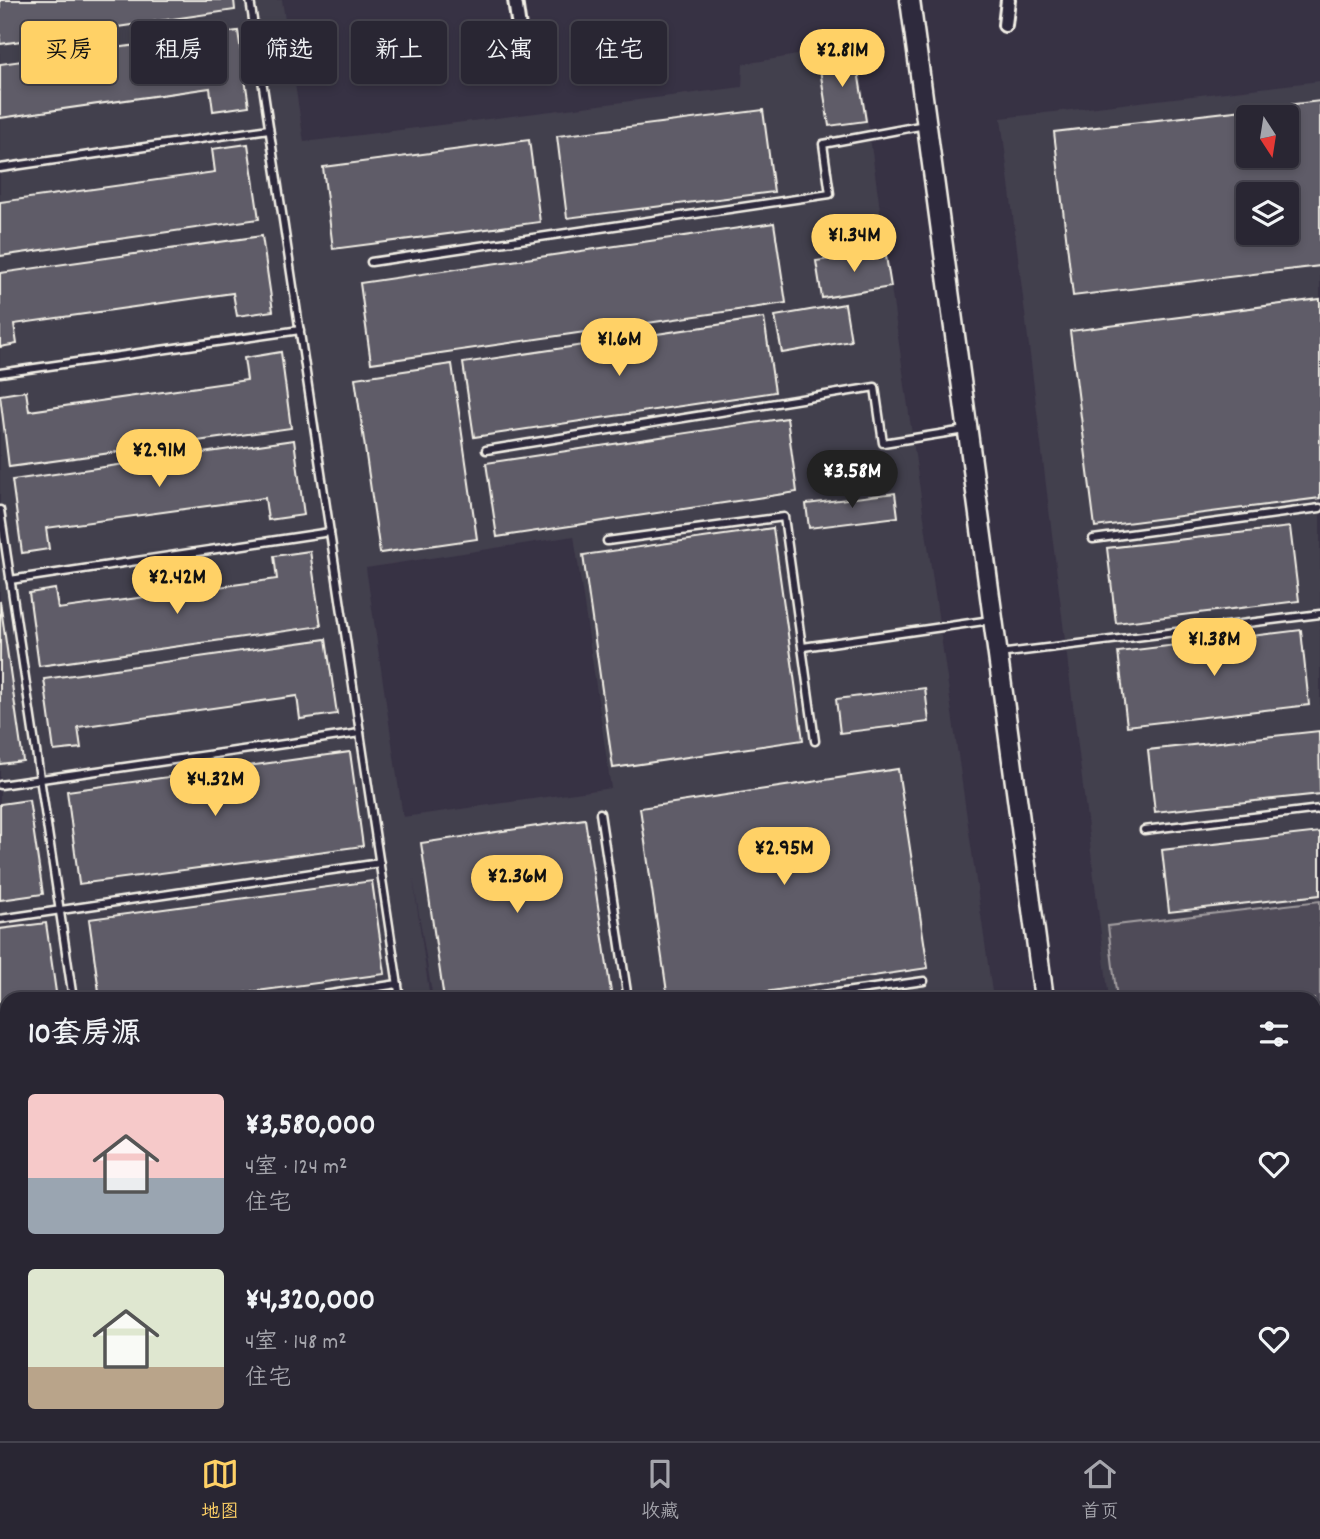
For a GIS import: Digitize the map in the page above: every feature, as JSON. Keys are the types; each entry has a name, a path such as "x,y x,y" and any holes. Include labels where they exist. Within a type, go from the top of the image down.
{"main road":[{"path":"910,0 1043,992"}],"street":[{"path":"515,0 518,21"},
{"path":"1005,25 1008,0"}],"lane":[{"path":"250,0 399,992"},
{"path":"371,262 830,194 823,144 927,125"},
{"path":"0,168 269,128"},
{"path":"0,373 300,330"},
{"path":"486,450 875,387 883,443 968,430"},
{"path":"1093,539 1319,508 1320,519"},
{"path":"0,510 72,992"},
{"path":"607,541 784,517 815,741"},
{"path":"10,580 330,532"},
{"path":"998,654 1320,614"},
{"path":"803,647 993,620"},
{"path":"0,785 360,733"},
{"path":"1144,831 1320,809"},
{"path":"600,813 627,992"},
{"path":"0,919 380,863"},
{"path":"845,992 925,981"},
{"path":"344,992 398,984"}],"shaded area":[{"path":"0,0 282,0 285,21 241,21 241,84 295,84 304,142 742,87 743,64 857,45 992,992 432,992 413,878 429,992 0,992","holes":["574,536 611,788 403,817 366,568"]},
{"path":"1320,81 1320,992 1108,992 1001,118"},
{"path":"1320,901 1320,992 1116,992 1108,926"}],"building":[{"path":"0,0 234,0 235,10 159,21 131,21 131,25 117,27 117,21 21,21 21,41 0,44"},
{"path":"238,31 241,84 246,84 249,106 213,111 210,88 0,118 0,64 21,61 21,84 117,84 117,48 131,46 131,84 227,84 227,33"},
{"path":"855,52 866,121 829,126 818,57"},
{"path":"1320,101 1320,266 1073,296 1054,132 1236,111 1236,168 1299,168 1299,105 1286,105"},
{"path":"763,110 774,192 567,218 557,136"},
{"path":"529,140 540,222 333,249 323,167"},
{"path":"248,144 259,219 0,256 0,202 215,172 212,149"},
{"path":"774,223 786,303 371,363 360,283"},
{"path":"262,236 273,311 237,316 233,293 14,324 17,344 0,347 0,273"},
{"path":"885,250 891,287 822,298 816,261"},
{"path":"1320,299 1320,498 1095,527 1070,331"},
{"path":"845,304 851,341 782,353 775,316"},
{"path":"764,318 775,392 474,437 463,363"},
{"path":"281,352 291,428 9,467 0,395 26,391 29,411 247,380 244,358"},
{"path":"452,364 477,539 380,553 355,378"},
{"path":"787,418 797,492 497,537 486,463"},
{"path":"294,440 304,515 268,520 265,498 46,528 49,549 22,553 12,480"},
{"path":"895,493 898,517 809,528 806,504"},
{"path":"1290,527 1299,601 1116,623 1107,548"},
{"path":"773,528 803,740 613,768 583,555"},
{"path":"310,551 321,626 39,666 29,593 55,589 58,609 277,579 274,556"},
{"path":"0,601 23,761 0,764"},
{"path":"1301,630 1309,705 1127,726 1118,652"},
{"path":"326,639 337,714 300,719 297,696 78,727 81,748 54,751 44,679"},
{"path":"925,688 929,722 840,733 836,699"},
{"path":"1319,731 1320,794 1155,812 1148,750"},
{"path":"350,752 363,846 79,884 67,791"},
{"path":"898,769 928,968 764,992 667,992 640,808"},
{"path":"29,800 43,894 0,900 0,804"},
{"path":"585,819 611,992 443,992 421,843"},
{"path":"1320,832 1320,895 1169,912 1162,850"},
{"path":"372,881 385,974 250,992 99,992 89,919"},
{"path":"46,923 56,992 0,992 0,929"}]}
